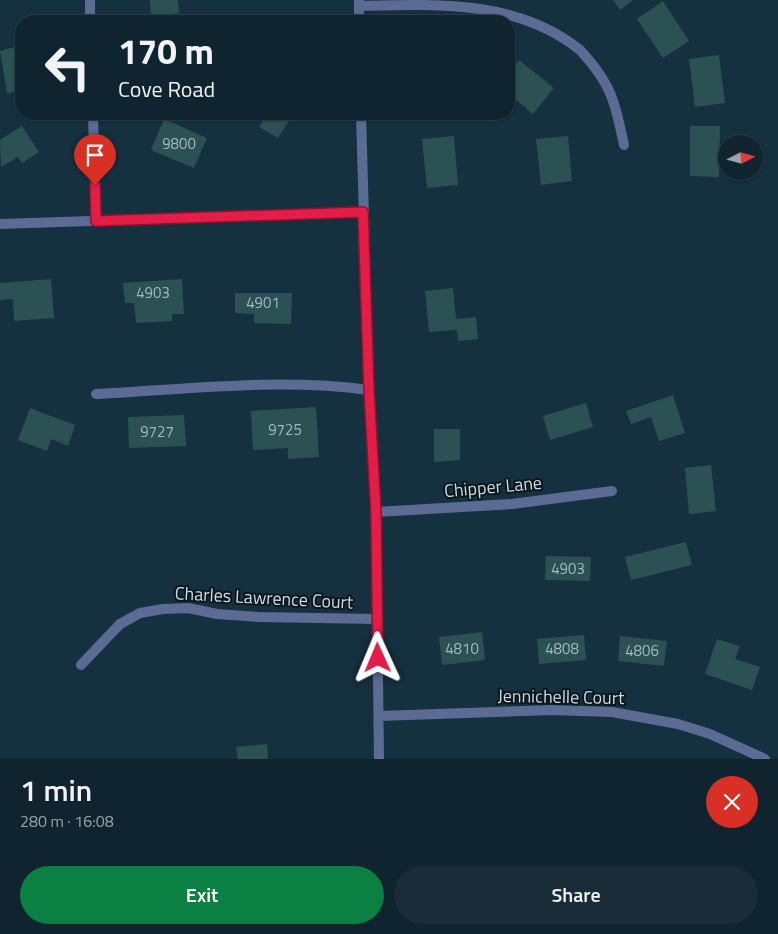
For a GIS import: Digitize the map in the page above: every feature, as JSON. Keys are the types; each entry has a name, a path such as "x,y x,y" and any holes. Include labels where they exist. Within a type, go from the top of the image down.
{"street":[{"path":"90,0 90,15"},
{"path":"359,3 481,4 508,9 539,21 572,43 598,72 613,100 624,145"},
{"path":"93,120 96,221"},
{"path":"360,120 369,390 376,512 379,759"},
{"path":"0,224 363,212"},
{"path":"96,394 263,385 327,385 369,390"},
{"name":"Chipper Lane","path":"376,512 512,504 612,491"},
{"name":"Charles Lawrence Court","path":"81,665 120,624 140,613 163,609 188,608 217,614 258,617 376,619"},
{"name":"Jennichelle Court","path":"379,716 551,710 612,712 678,724 710,734 764,759"}],"building":[{"path":"150,0 178,0 179,13 151,15"},
{"path":"613,0 633,0 620,10"},
{"path":"663,1 689,41 663,58 637,19"},
{"path":"15,47 15,92 7,93 0,51"},
{"path":"719,55 725,103 695,107 689,59"},
{"path":"519,60 554,88 533,114 515,99 515,65"},
{"path":"164,120 207,138 194,168 151,150"},
{"path":"263,120 289,120 278,138 259,127"},
{"path":"22,126 39,152 22,163 18,157 1,167 0,140"},
{"path":"690,126 720,126 720,135 718,135 718,177 690,176"},
{"path":"454,136 458,185 427,188 422,139"},
{"path":"568,136 572,181 541,185 536,139"},
{"path":"51,279 54,318 14,321 13,299 0,300 0,283"},
{"path":"182,279 184,314 172,314 172,321 136,323 134,303 125,303 123,283"},
{"path":"453,288 456,319 476,317 478,339 458,341 457,330 429,332 425,291"},
{"path":"235,293 292,293 291,324 254,323 254,314 235,313"},
{"path":"673,395 685,433 659,441 651,417 631,424 626,411"},
{"path":"586,403 593,427 550,440 543,416"},
{"path":"316,407 319,457 288,459 288,448 253,450 251,411"},
{"path":"30,408 75,425 68,446 51,439 47,451 18,440"},
{"path":"184,415 186,446 129,448 128,417"},
{"path":"434,429 460,429 460,460 434,462"},
{"path":"711,465 716,511 689,514 685,468"},
{"path":"686,542 692,565 631,580 625,557"},
{"path":"546,556 591,557 590,581 545,580"},
{"path":"482,632 485,660 442,665 439,637"},
{"path":"584,635 586,660 539,664 537,639"},
{"path":"620,636 667,641 664,666 618,661"},
{"path":"717,639 740,646 735,659 760,667 752,690 705,674"},
{"path":"267,744 268,759 238,759 236,747"}],"route":[{"path":"95,185 96,221 363,212 369,390 376,512 378,658"}]}
